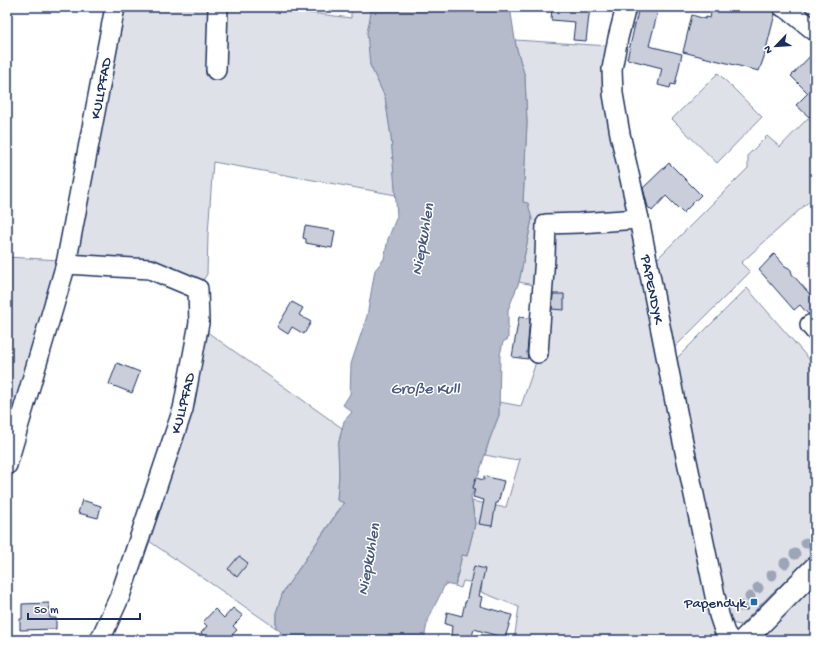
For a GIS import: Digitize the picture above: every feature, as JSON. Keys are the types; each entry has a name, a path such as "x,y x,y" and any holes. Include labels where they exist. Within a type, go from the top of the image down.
{"main road":[{"path":"744,640 815,568"}],"street":[{"name":"KULLPFAD","path":"7,466 66,264 115,7"},
{"path":"216,70 218,7"},
{"name":"PAPENDYK","path":"626,7 612,69 613,94 719,615 725,633 730,640"},
{"path":"788,8 815,31"},
{"path":"538,353 546,224 639,218"},
{"name":"KULLPFAD","path":"66,264 150,269 198,289 199,323 183,409 120,596 100,640"}],"shaded area":[{"path":"120,7 211,7 206,75 218,76 224,7 262,7 351,18 351,7 372,7 370,65 385,97 391,136 396,195 213,162 207,274 202,282 82,259 76,253"},
{"path":"515,40 609,46 603,77 716,640 514,640 519,607 481,592 482,584 463,581 461,588 455,586 462,555 467,556 475,524 472,501 506,507 520,459 511,460 485,455 499,415 499,402 521,406 535,365 539,286 519,282 532,219 523,203 527,123 525,77"},
{"path":"718,73 762,117 717,163 672,119"},
{"path":"808,118 815,124 815,196 741,263 750,272 673,349 655,261 748,168 748,155 767,136 780,147"},
{"path":"7,257 61,260 7,450"},
{"path":"747,288 815,366 815,556 771,594 741,625 730,623 675,360"},
{"path":"203,329 342,428 338,446 339,475 337,500 344,502 283,592 276,613 276,628 143,537"},
{"path":"815,581 815,640 759,640"}],"water":[{"name":"Große Kull","path":"372,7 510,7 516,46 525,77 527,123 523,202 528,203 532,219 519,282 508,310 508,339 503,342 500,355 499,415 478,477 476,477 473,488 475,489 471,496 475,524 467,556 462,555 455,586 445,584 429,618 425,633 425,640 276,640 281,632 276,628 276,613 283,592 344,503 337,500 339,475 338,446 344,421 352,412 343,405 350,394 351,364 367,316 375,270 384,259 388,239 397,216 391,136 385,97 370,65 367,33"}],"building":[{"path":"552,7 590,7 586,41 573,40 575,22 551,20"},
{"path":"639,7 659,7 649,46 682,54 675,85 671,84 670,88 658,85 662,68 627,59"},
{"path":"712,7 764,7 772,9 775,14 759,71 683,52 692,15 705,19 706,17 710,18"},
{"path":"815,51 815,111 809,117 796,105 808,93 791,76"},
{"path":"669,163 701,195 683,213 666,196 652,211 648,207 643,188"},
{"path":"305,226 335,231 332,248 306,243 306,239 303,238"},
{"path":"774,254 791,270 792,274 815,300 815,315 808,314 800,305 794,310 759,270"},
{"path":"553,294 564,294 564,310 552,309"},
{"path":"292,302 303,308 299,315 311,322 304,334 292,327 288,334 277,327"},
{"path":"519,317 530,318 527,352 528,359 512,357"},
{"path":"117,363 140,372 132,393 109,384"},
{"path":"484,476 504,481 498,503 496,503 492,526 479,524 484,500 473,497 475,489 473,488 476,478 484,480"},
{"path":"82,500 101,506 98,518 78,513"},
{"path":"239,556 248,563 237,577 228,569"},
{"path":"474,566 485,569 479,596 482,597 480,606 512,615 505,638 474,629 471,640 454,640 455,636 451,635 452,626 445,624 447,612 462,616"},
{"path":"49,603 50,618 56,618 56,629 20,630 22,604"},
{"path":"233,608 243,616 233,626 237,630 227,640 208,640 201,633 207,626 203,622 215,609 224,618"}],"place":[{"name":"Papendyk","path":"754,602"}],"water label":[{"name":"Niepkuhlen","path":"421,239"},
{"name":"Niepkuhlen","path":"367,559"}]}
